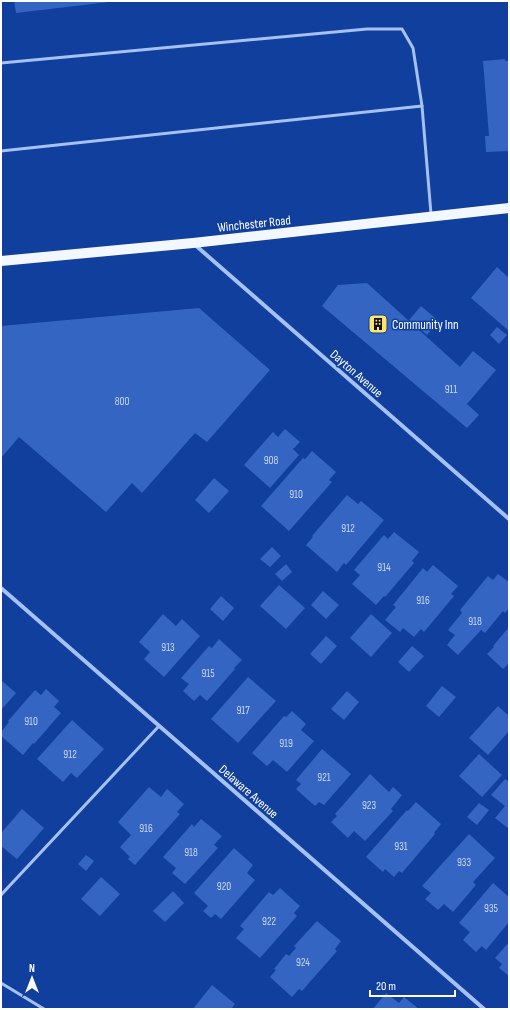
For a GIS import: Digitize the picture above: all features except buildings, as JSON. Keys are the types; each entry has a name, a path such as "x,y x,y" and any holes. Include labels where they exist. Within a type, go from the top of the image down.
{"main road":[{"name":"Winchester Road","path":"1,262 509,208"}],"street":[{"name":"Dayton Avenue","path":"193,242 509,520"},
{"name":"Delaware Avenue","path":"1,588 484,1009"}],"lane":[{"path":"1,63 367,29 402,29 414,48 422,106 431,216"},
{"path":"1,151 422,106"},
{"path":"1,895 159,726"},
{"path":"1,983 44,1009"}],"place":[{"name":"Community Inn","path":"378,324"}]}
